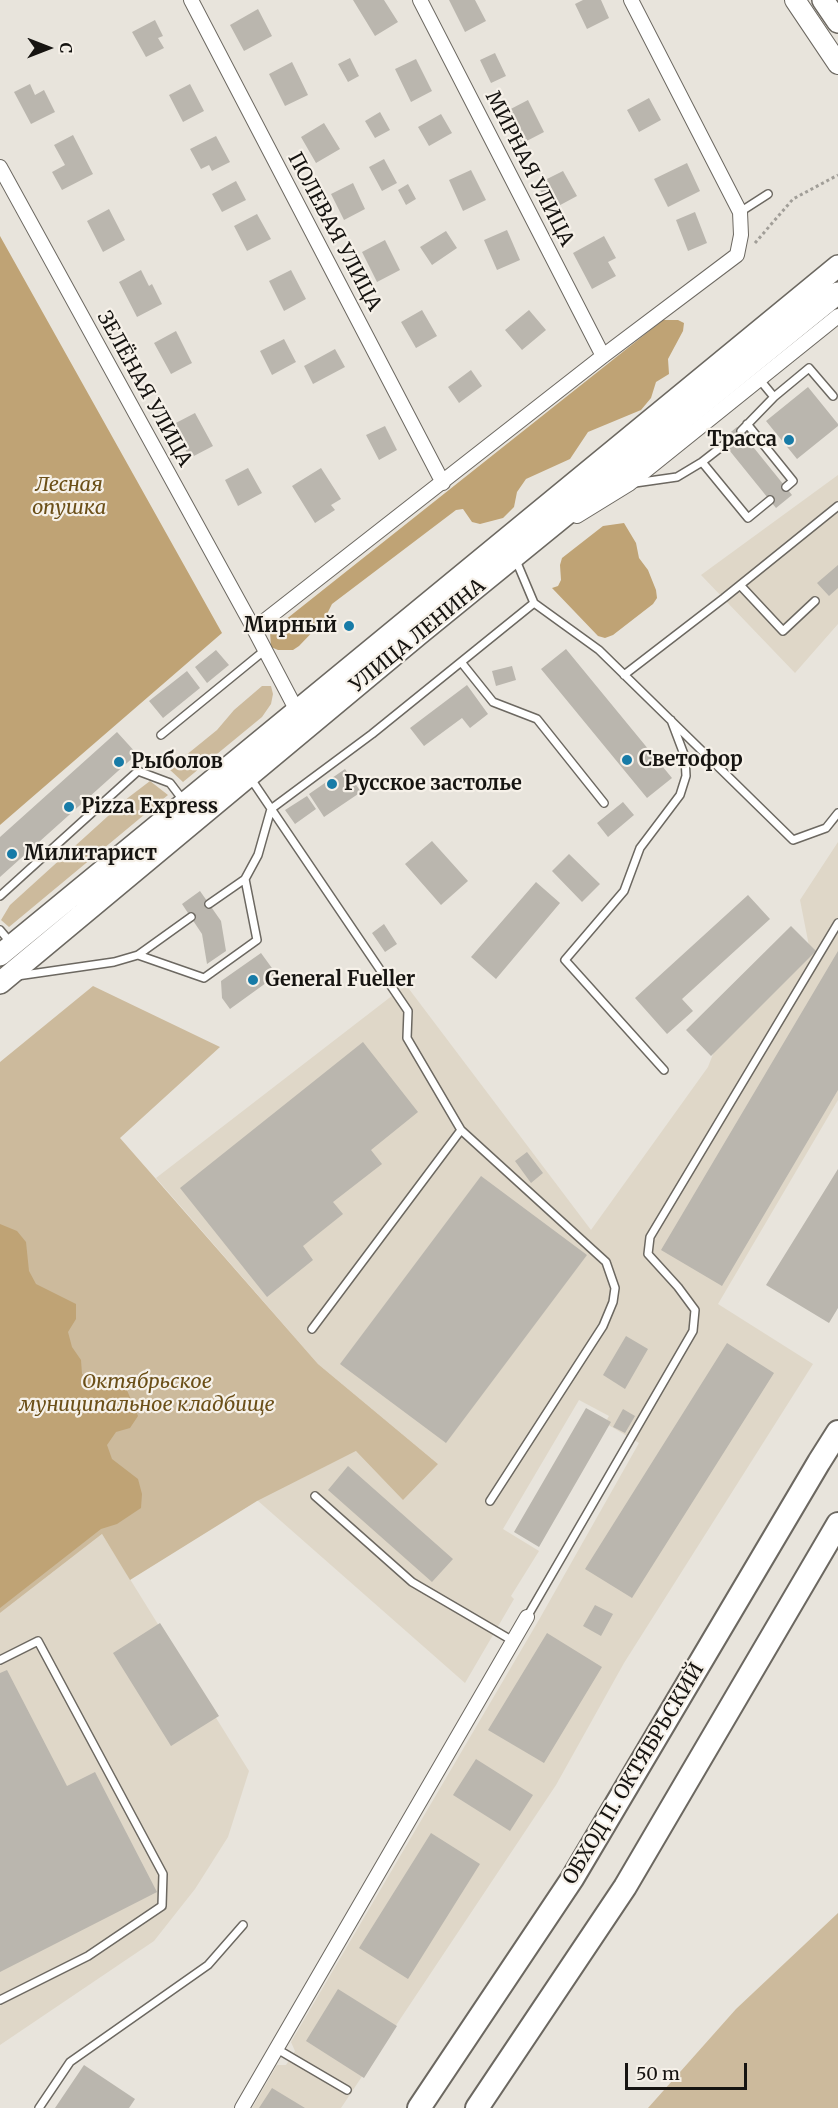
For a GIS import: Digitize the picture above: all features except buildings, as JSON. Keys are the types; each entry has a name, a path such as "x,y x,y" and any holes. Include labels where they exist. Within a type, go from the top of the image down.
{"highway":[{"name":"ОБХОД П. ОКТЯБРЬСКИЙ","path":"419,2108 572,1879 838,1432"},
{"path":"477,2108 625,1887 838,1524"}],"main road":[{"path":"795,0 838,64"},
{"path":"823,0 838,22"},
{"name":"УЛИЦА ЛЕНИНА","path":"4,943 185,802 838,266"},
{"name":"УЛИЦА ЛЕНИНА","path":"3,980 519,553 838,293"}],"street":[{"name":"ПОЛЕВАЯ УЛИЦА","path":"191,0 443,483"},
{"name":"МИРНАЯ УЛИЦА","path":"420,0 603,356"},
{"path":"254,629 603,356 737,255 741,235 740,212 631,0"},
{"name":"ЗЕЛЁНАЯ УЛИЦА","path":"0,167 297,711"},
{"path":"519,553 629,484 838,316"},
{"path":"242,2108 527,1617"}],"lane":[{"path":"740,212 768,194"},
{"path":"741,431 774,397 809,368 833,396"},
{"path":"760,380 774,397"},
{"path":"747,424 793,481 786,487"},
{"path":"629,484 677,477 702,462 725,444"},
{"path":"702,462 747,518 770,500"},
{"path":"624,675 838,506"},
{"path":"519,553 534,603 599,650 793,840 826,828 838,813"},
{"path":"740,585 783,631 815,601"},
{"path":"209,904 245,879 258,855 271,809 372,734 534,603"},
{"path":"161,735 265,650"},
{"path":"461,662 493,702 537,719 604,803"},
{"path":"664,1070 565,960 624,891 640,848 680,795 686,776 685,757 671,720"},
{"path":"0,897 138,771 170,783 185,802"},
{"path":"249,776 408,1011 407,1038 461,1130 606,1262 615,1288 613,1302 603,1326 490,1501"},
{"path":"138,955 204,978 257,940 245,879"},
{"path":"3,980 114,963 138,955 191,917"},
{"path":"527,1617 693,1331 695,1310 648,1254 650,1237 838,923"},
{"path":"312,1329 461,1130"},
{"path":"315,1496 412,1582 513,1641"},
{"path":"0,1660 38,1641 163,1874 162,1906 88,1956 0,2000"},
{"path":"39,2108 70,2062 208,1965 243,1925"},
{"path":"277,2049 347,2090"}],"path":[{"path":"737,255 744,256 793,199 838,175"}],"shaded area":[{"path":"838,475 838,624 795,673 701,575"},
{"path":"838,842 838,1100 718,1304 813,1364 624,1663 556,1785 341,2108 252,2108 277,2065 286,2065 295,2051 291,2042 540,1618 639,1443 605,1423 609,1416 579,1400 503,1529 539,1551 511,1596 514,1599 465,1683 257,1500 356,1451 438,1464 318,1364 156,1178 406,985 591,1230 708,1067 715,1049 810,951 800,900"},
{"path":"102,1534 249,1771 228,1837 195,1889 154,1941 0,2045 0,1613"}],"green space":[{"name":"Лесная опушка","path":"0,236 222,633 0,825"},
{"path":"663,320 678,320 684,323 683,331 668,359 669,374 656,382 651,398 641,410 588,432 570,459 526,479 517,492 514,507 503,518 480,524 472,522 463,509 456,510 332,604 324,620 299,646 293,650 278,650 271,647 270,632"},
{"path":"624,523 636,543 639,558 648,570 657,598 653,604 613,635 605,638 598,636 552,588 558,586 561,580 562,558 603,526"},
{"path":"262,686 271,686 273,694 271,704 262,717 183,782 169,769 217,730 234,710"},
{"path":"150,781 168,795 9,927 1,920 10,905 129,797"},
{"name":"Октябрьское муниципальное кладбище","path":"93,986 220,1047 120,1138 318,1364 438,1464 403,1500 356,1451 257,1501 130,1580 102,1534 0,1613 0,1062"},
{"path":"0,1224 17,1231 26,1242 29,1271 36,1284 76,1304 76,1319 68,1332 72,1347 81,1360 82,1374 96,1381 113,1381 126,1388 138,1416 130,1428 116,1432 107,1445 112,1459 138,1479 142,1494 141,1508 117,1524 101,1529 0,1608"},
{"path":"838,1913 838,2108 648,2108 736,2009"}],"place":[{"name":"Трасса","path":"789,440"},
{"name":"Мирный","path":"349,626"},
{"name":"Светофор","path":"627,760"},
{"name":"Рыболов","path":"119,762"},
{"name":"Русское застолье","path":"332,784"},
{"name":"Pizza Express","path":"69,807"},
{"name":"Милитарист","path":"12,854"},
{"name":"General Fueller","path":"253,980"}]}
